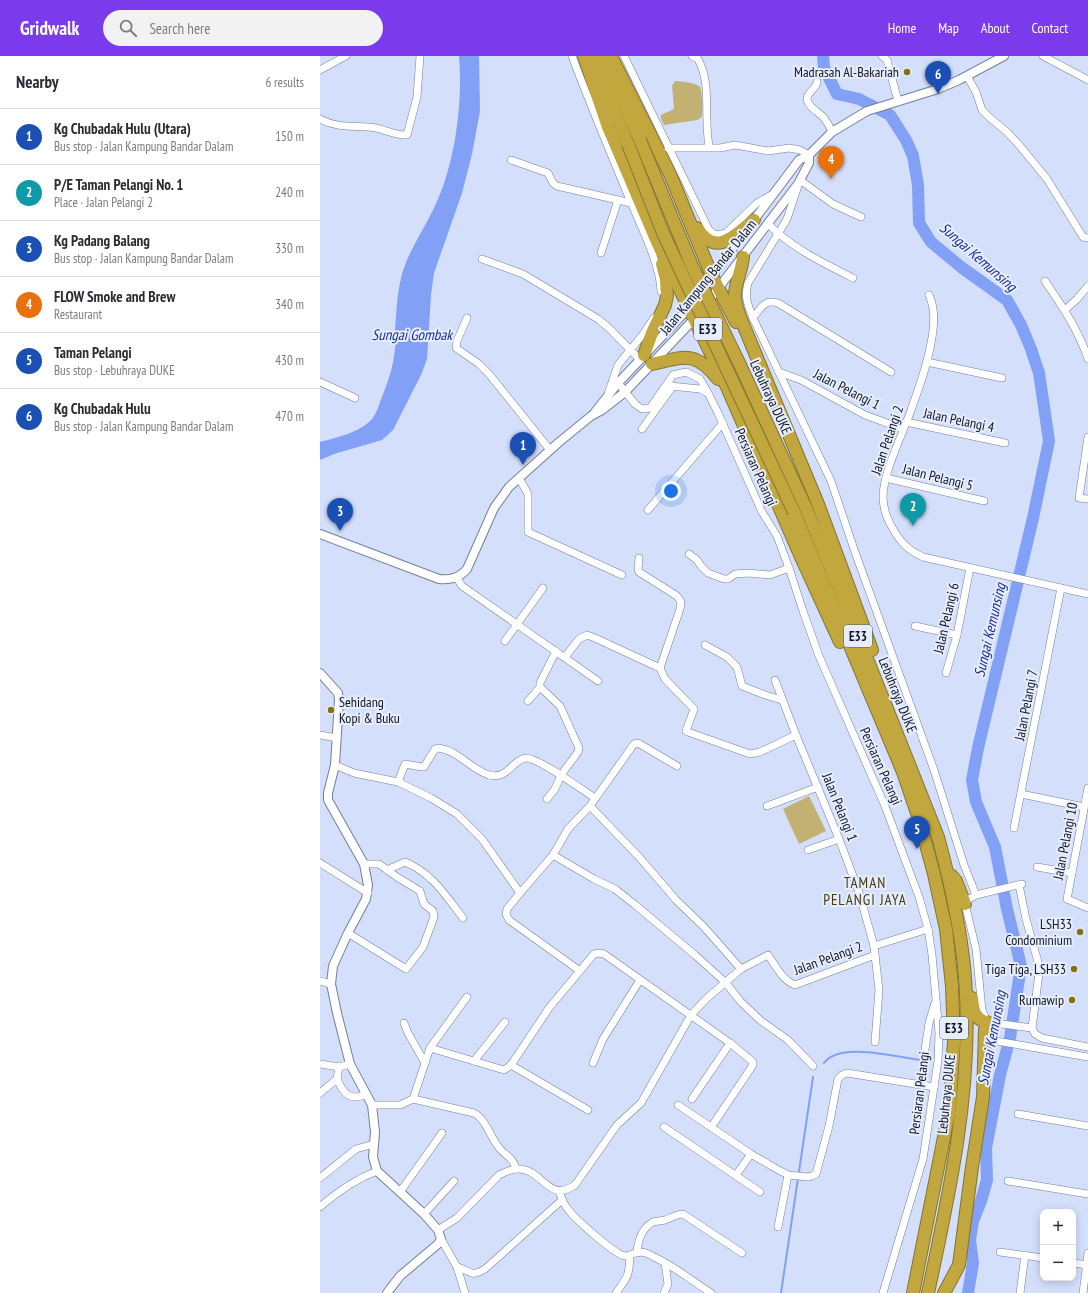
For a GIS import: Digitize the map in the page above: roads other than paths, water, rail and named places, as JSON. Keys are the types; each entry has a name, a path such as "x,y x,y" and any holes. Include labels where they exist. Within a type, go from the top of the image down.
{"highway":[{"path":"584,56 608,127 657,242 731,396 868,708 891,745"},
{"name":"Lebuhraya DUKE","path":"591,56 664,233 794,512 913,800 934,874 946,929 952,986 954,1042 949,1112 913,1293"},
{"name":"Lebuhraya DUKE","path":"602,56 640,140 692,266 805,506 938,837 947,871 959,928 966,993 966,1047 961,1117 949,1190 928,1293"},
{"path":"611,56 670,174 712,276 744,338 774,402"},
{"path":"688,216 703,237 708,241 716,243 724,243 754,220"},
{"path":"657,242 666,279 667,296 665,305 652,333 645,360 684,357 697,360 712,372 731,396"},
{"path":"743,257 736,289 737,306 740,317 774,402 818,504 845,575 903,734 910,766"},
{"path":"947,871 956,880 966,904"},
{"path":"944,1293 959,1266 983,1098 985,1030 987,1022 979,1019 974,1012 967,943 964,932 959,928"}],"street":[{"path":"320,70 346,56"},
{"path":"320,119 339,126 374,128 407,135 417,97 420,56"},
{"path":"572,56 586,94 647,242 661,285 660,306 653,319 618,365 608,396"},
{"path":"624,56 709,230 718,235 726,233 758,203 774,193"},
{"path":"882,56 887,60 898,100"},
{"path":"1043,56 1088,80"},
{"path":"697,57 703,67 707,91 709,147"},
{"name":"Jalan Kampung Bandar Dalam","path":"591,416 602,410 625,392 645,360 712,276 799,160 809,155 832,132 867,111 938,88 967,76 999,57"},
{"path":"967,76 976,92 982,110 1007,132 1020,146 1046,179 1083,236 1088,238"},
{"path":"818,82 817,86 809,94 807,100 810,106 825,119 832,132"},
{"path":"668,148 720,148 735,145 768,151 789,148 800,150 809,155"},
{"name":"Jalan Kampung Bandar Dalam","path":"456,577 467,569 499,500 509,487 591,416 618,383 694,319 799,182 808,163 809,155"},
{"path":"511,160 548,173 553,183 557,186 631,203"},
{"path":"861,217 833,204 799,182 787,219 748,283 746,299 753,318 831,481 934,770 964,865 976,895"},
{"path":"601,253 618,200"},
{"path":"768,224 778,234 822,263 853,278"},
{"path":"482,259 523,274 569,301 598,319 630,349 645,360"},
{"path":"1046,281 1065,310 1088,359"},
{"path":"1065,310 1088,286"},
{"name":"Jalan Pelangi 2","path":"929,295 933,302 934,327 928,362 886,478 883,496 885,512 900,541 912,552 923,557 1088,594"},
{"path":"753,318 766,302 772,301 778,303 891,372"},
{"path":"467,318 457,341 456,348 479,364 489,374 550,450"},
{"path":"928,362 1002,378"},
{"name":"Persiaran Pelangi","path":"618,383 635,404 642,409 650,408 673,375 686,372 700,379 723,423 762,512 777,536 810,633 885,806 919,897 928,929 932,955 936,999 938,1061 923,1159 883,1293"},
{"name":"Jalan Pelangi 1","path":"779,372 801,380 865,415 903,429"},
{"path":"320,382 355,398"},
{"path":"666,386 700,389 708,393"},
{"path":"642,429 674,386"},
{"name":"Jalan Pelangi 4","path":"906,422 1005,443"},
{"path":"648,510 723,423"},
{"path":"1088,438 1085,478 1079,498 1088,499"},
{"path":"519,478 528,494 528,532 622,575"},
{"name":"Jalan Pelangi 5","path":"886,478 984,501"},
{"path":"320,534 439,578 447,580 456,577 462,586 598,681"},
{"path":"689,554 697,560 708,573 724,579 728,579 735,574 749,573 770,575 789,568"},
{"path":"639,558 639,572 677,596 681,602 660,668"},
{"name":"Jalan Pelangi 6","path":"946,673 957,635 970,568"},
{"path":"505,641 542,588"},
{"name":"Jalan Pelangi 7","path":"1014,828 1061,588"},
{"path":"915,626 957,635"},
{"path":"565,657 579,639 587,635 660,668 665,679 694,709 686,728 688,732 750,754 760,752 796,735"},
{"path":"705,645 727,657 737,667 742,686 763,695 782,700"},
{"path":"528,701 540,687 540,683 556,651"},
{"path":"320,673 338,693 340,708 335,765 328,793 328,800 364,864 368,885 366,899 333,966 331,984 350,1064 372,1105 375,1132 373,1156 377,1171 424,1214 438,1230 441,1239 457,1267 465,1293"},
{"name":"Jalan Pelangi 1","path":"775,680 859,892 874,946 879,990 875,1042"},
{"path":"540,687 560,706 579,748 578,752 561,775 555,789 547,799"},
{"path":"320,735 337,738"},
{"path":"580,971 509,920 506,914 507,909 553,855 568,829 590,806 636,743 677,766"},
{"path":"398,782 405,764 422,767 435,749 438,748 455,754 478,770 490,775 500,775 526,758 530,758 561,775 595,798"},
{"path":"335,765 364,776 398,782 431,798 457,814 482,839 520,893"},
{"path":"767,806 818,787"},
{"name":"Jalan Pelangi 10","path":"1088,788 1067,899 1088,908"},
{"path":"1021,794 1084,807"},
{"path":"438,1230 457,1218 499,1175 516,1169 524,1169 535,1175 548,1187 558,1191 567,1190 575,1185 617,1125 640,1103 691,1015 707,998 742,969 704,927 676,900 640,858 590,806"},
{"path":"808,850 839,839"},
{"path":"553,855 594,880 615,889 725,982 741,1002 760,1020 788,1040 813,1066"},
{"path":"387,870 405,862 415,866 433,880 463,918"},
{"path":"320,863 368,892"},
{"path":"348,933 406,969 423,947 434,917 433,911 424,904 420,891 379,864 364,864"},
{"path":"1037,868 1072,873"},
{"path":"1028,1028 1039,973 1038,962 1018,885 976,895 969,899 966,904 976,949 982,1010 987,1022 1028,1028 1042,1038 1088,1047"},
{"path":"874,946 928,929"},
{"path":"430,1048 504,1070 511,1065 549,1008 594,954 599,952 604,954 730,1043 754,1064 714,1122"},
{"name":"Jalan Pelangi 2","path":"742,969 768,956 788,982 795,985 875,955"},
{"path":"593,1063 603,1039 640,980"},
{"path":"320,981 331,984"},
{"path":"413,1099 430,1048 467,997"},
{"path":"925,1050 929,1023 936,999"},
{"path":"474,1061 505,1022"},
{"path":"404,1023 425,1063"},
{"path":"991,1040 1088,1057"},
{"path":"692,1099 730,1043"},
{"path":"320,1064 339,1067 350,1064"},
{"path":"511,1065 588,1110"},
{"path":"339,1067 337,1079 340,1086 354,1098 366,1094"},
{"path":"678,1105 774,1168 789,1175 808,1177 816,1174 829,1126 838,1079 842,1075 847,1073 934,1087"},
{"path":"320,1093 337,1079"},
{"path":"372,1105 400,1105 413,1099 474,1113 483,1121 491,1138 514,1162 516,1169"},
{"path":"1018,1114 1088,1126"},
{"path":"664,1127 760,1192"},
{"path":"400,1192 442,1133"},
{"path":"320,1178 356,1149 374,1144"},
{"path":"736,1175 751,1154"},
{"path":"320,1207 333,1195 365,1175 377,1171"},
{"path":"778,1227 789,1175"},
{"path":"424,1214 454,1181"},
{"path":"1008,1181 1088,1194"},
{"path":"558,1191 568,1209 610,1248 625,1256 637,1252 643,1252 665,1263 711,1293"},
{"path":"457,1267 473,1274 485,1269 562,1200"},
{"path":"637,1252 638,1243 648,1226 654,1222 683,1214 742,1253"},
{"path":"387,1293 400,1276 438,1244 441,1239"},
{"path":"1000,1252 1040,1258"},
{"path":"1083,1293 1088,1253"},
{"path":"616,1293 628,1277 630,1255"},
{"path":"1020,1293 1025,1255"},
{"path":"664,1293 668,1284 665,1263"},
{"path":"1076,1263 1087,1265"}],"water":[{"name":"Sungai Gombak","path":"459,56 479,56 480,111 472,154 462,193 434,273 431,295 427,359 421,375 393,430 382,440 334,454 320,460 320,442 355,431 367,424 372,419 377,411 387,382 395,353 396,312 401,278 407,260 441,193 452,155 456,134 460,94"}],"waterway":[{"name":"Sungai Kemunsing","path":"823,56 824,68 837,94 859,99 890,115 906,140 913,156 918,185 919,223 931,242 961,267 1007,300 1021,325 1039,373 1049,441 1033,518 978,748 972,780 976,802 995,847 1007,909 1021,966 1010,1038 1000,1075 986,1148 987,1180 973,1221 970,1240 973,1263 968,1293"},
{"path":"824,1063 831,1057 850,1052 874,1053 920,1060"},
{"path":"781,1293 813,1077"}],"place":[{"name":"Madrasah Al-Bakariah","path":"907,72"},
{"name":"Kg Chubadak Hulu","path":"938,94"},
{"name":"FLOW Smoke and Brew","path":"831,179"},
{"name":"Kg Chubadak Hulu (Utara)","path":"523,465"},
{"name":"P/E Taman Pelangi No. 1","path":"913,526"},
{"name":"Kg Padang Balang","path":"340,531"},
{"name":"Sehidang Kopi & Buku","path":"331,710"},
{"name":"Taman Pelangi","path":"917,849"},
{"name":"LSH33 Condominium","path":"1080,932"},
{"name":"Tiga Tiga, LSH33","path":"1074,969"},
{"name":"Rumawip","path":"1072,1000"}],"district":[{"name":"TAMAN PELANGI JAYA","path":"865,892"}]}
